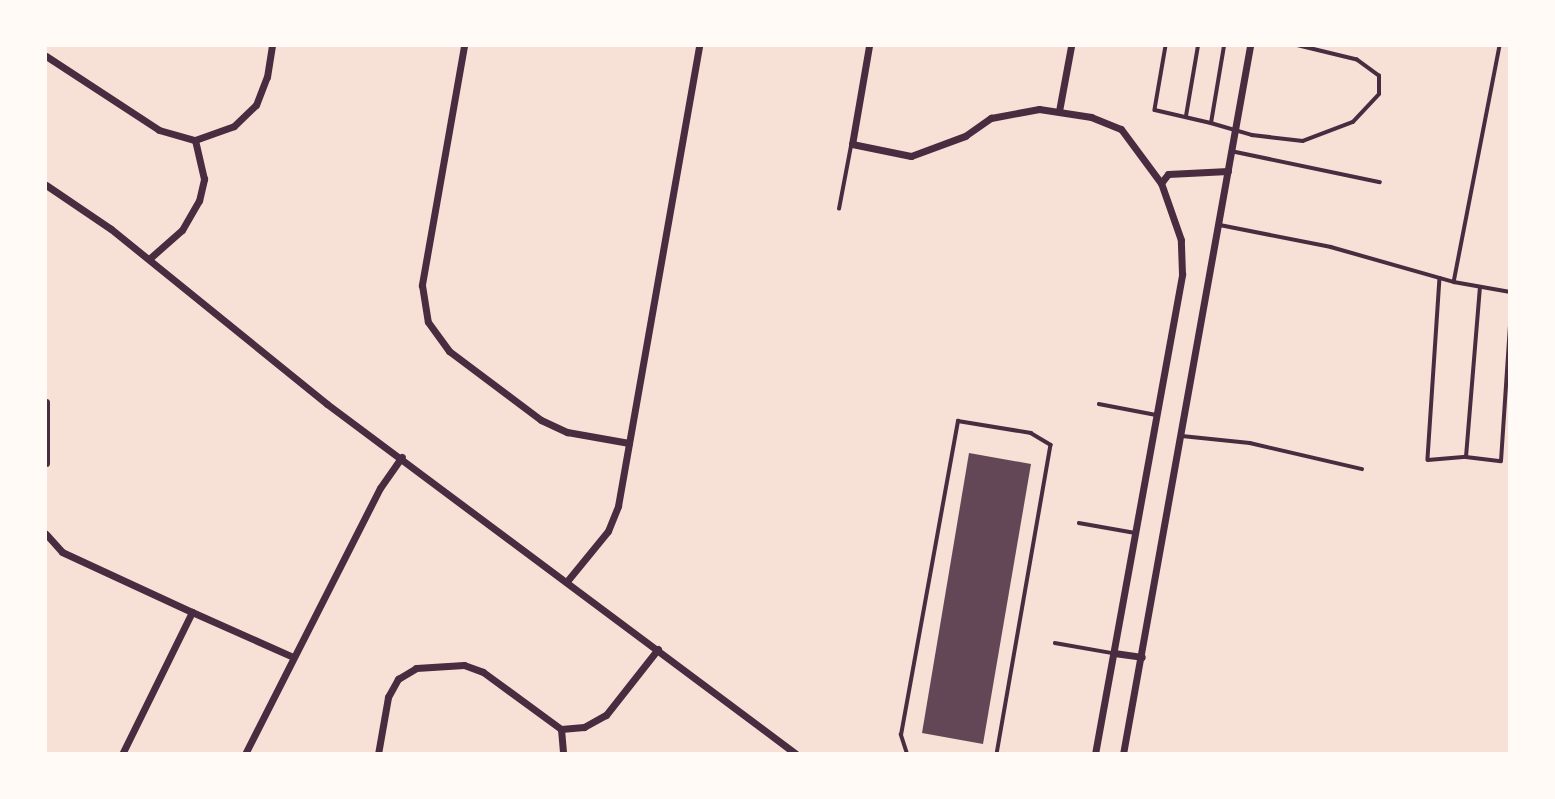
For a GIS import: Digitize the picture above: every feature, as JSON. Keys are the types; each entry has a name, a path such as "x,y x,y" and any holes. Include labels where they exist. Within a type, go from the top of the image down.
{"street":[{"path":"46,56 159,130 195,140 234,126 256,105 267,77 272,46"},
{"path":"464,46 422,285 428,322 449,351 541,420 567,432 629,443"},
{"path":"568,580 613,521 699,46"},
{"path":"869,46 852,144 911,156 965,136 991,118 1011,112 1059,111 1121,129 1161,183 1181,240 1182,274 1095,754"},
{"path":"1059,111 1071,46"},
{"path":"1124,754 1250,46"},
{"path":"149,259 182,230 199,201 204,179 195,140"},
{"path":"1161,183 1168,174 1228,170"},
{"path":"46,184 149,259 316,396 568,580 796,754"},
{"path":"46,402 46,463"},
{"path":"245,754 380,488 402,457"},
{"path":"46,534 62,552 293,657"},
{"path":"122,754 192,612"},
{"path":"378,754 392,688 406,673 427,666 472,667 561,729 584,727 606,715 658,649"},
{"path":"1114,653 1142,657"},
{"path":"561,729 563,754"}],"lane":[{"path":"1166,46 1155,110 1236,128 1252,135 1303,141 1353,122 1379,94 1379,76 1373,68 1299,46"},
{"path":"1186,117 1198,46"},
{"path":"1211,123 1224,46"},
{"path":"1454,282 1500,46"},
{"path":"839,209 852,144"},
{"path":"1231,150 1380,182"},
{"path":"1218,225 1331,247 1454,282 1510,292"},
{"path":"1440,278 1428,460 1466,457 1501,461 1510,325"},
{"path":"1466,457 1480,288"},
{"path":"1099,404 1156,415"},
{"path":"907,754 901,735 958,421 1031,433 1051,445 997,754"},
{"path":"1180,436 1250,443 1362,469"},
{"path":"1079,523 1135,533"},
{"path":"1055,643 1114,653"}],"building":[{"path":"969,453 1031,464 983,744 922,733"}]}
